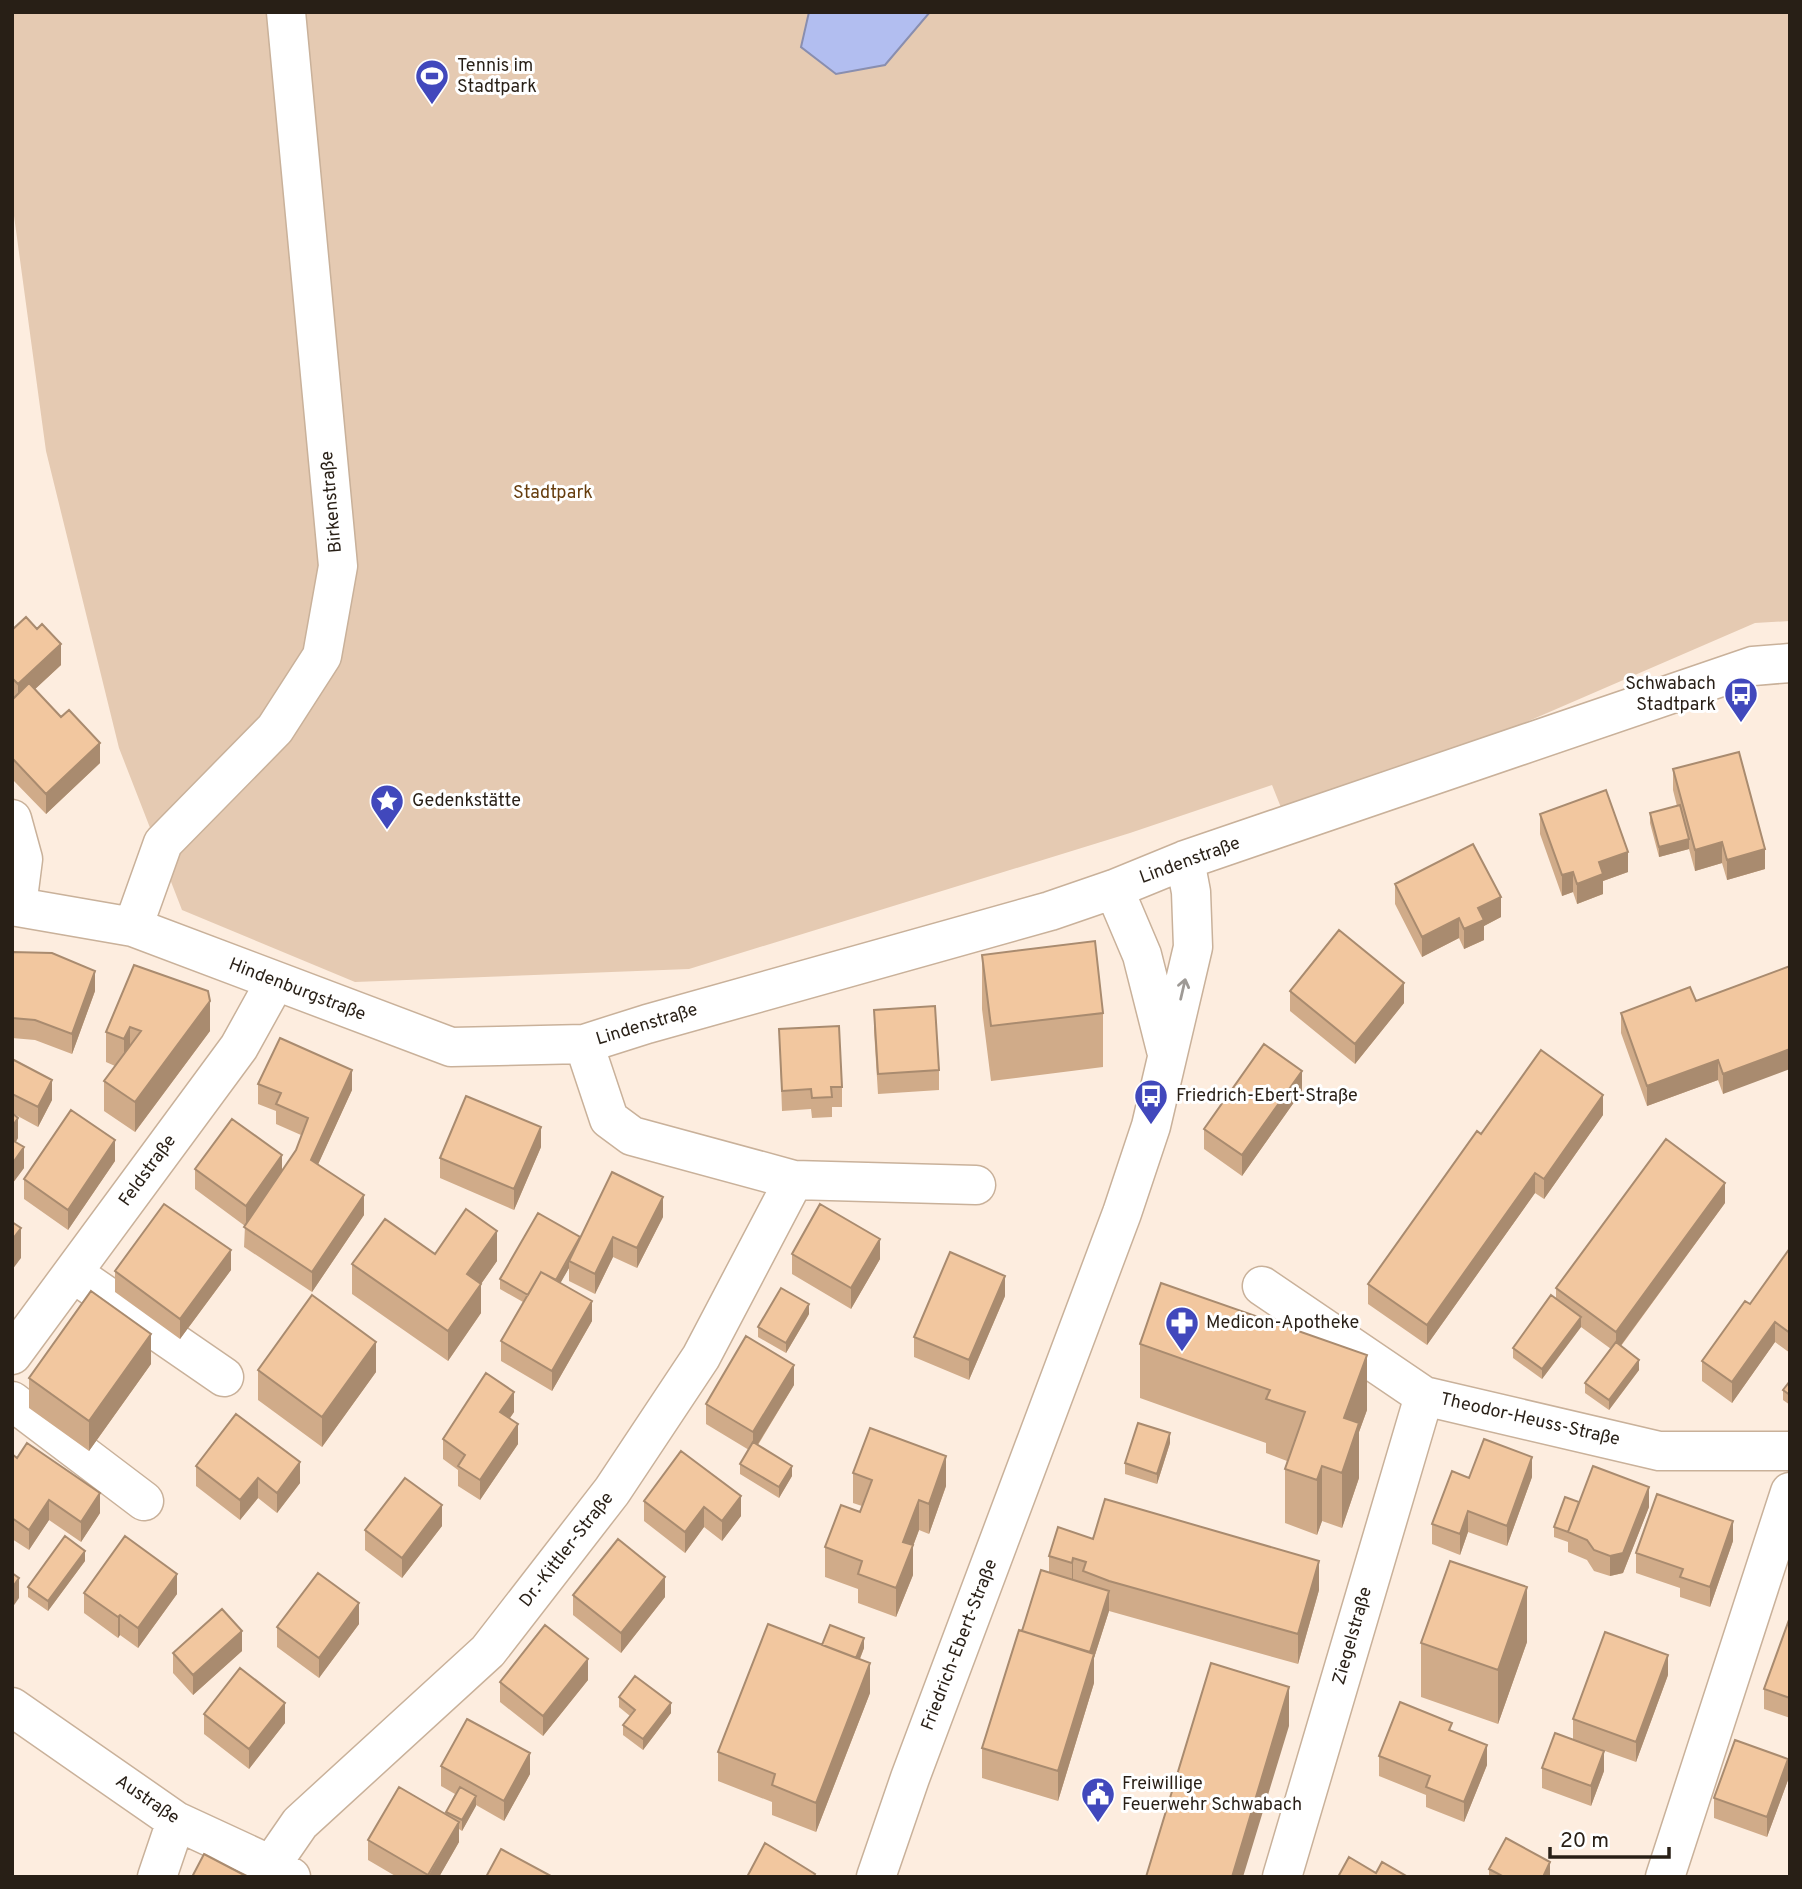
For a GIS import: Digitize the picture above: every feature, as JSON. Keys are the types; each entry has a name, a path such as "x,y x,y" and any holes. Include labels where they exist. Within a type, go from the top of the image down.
{"street":[{"name":"Birkenstraße","path":"133,927 163,843 275,729 322,656 338,566 286,12"},
{"name":"Lindenstraße","path":"584,1044 1050,911 1185,860 1753,666 1790,663"},
{"path":"12,820 23,859 14,906"},
{"name":"Friedrich-Ebert-Straße","path":"876,1877 909,1778 1122,1213 1151,1126 1193,947 1191,892 1185,860"},
{"name":"Friedrich-Ebert-Straße","path":"1114,889 1142,956 1167,1055"},
{"name":"Hindenburgstraße","path":"14,906 133,927 451,1047 584,1044"},
{"name":"Feldstraße","path":"12,1355 239,1047 275,982"},
{"path":"584,1044 609,1119 632,1136 794,1180 976,1185"},
{"name":"Dr.-Kittler-Straße","path":"281,1871 300,1823 488,1651 612,1492 701,1357 794,1180"},
{"path":"73,1273 224,1377"},
{"name":"Theodor-Heuss-Straße","path":"1262,1286 1424,1396 1659,1451 1790,1451"},
{"name":"Ziegelstraße","path":"1282,1877 1424,1396"},
{"path":"12,1401 144,1502"},
{"path":"1665,1877 1790,1492"},
{"name":"Austraße","path":"12,1707 176,1821 281,1871"},
{"path":"157,1877 176,1821"}],"green space":[{"name":"Stadtpark","path":"12,12 1790,12 1790,621 1755,623 1288,825 1272,785 1130,833 689,969 355,982 182,910 119,748 46,451 12,201"}],"water":[{"path":"809,12 930,12 885,65 836,74 801,47"}],"building":[{"path":"26,617 37,629 42,624 61,644 18,684 12,678 12,630"},
{"path":"29,683 61,717 69,710 100,743 46,794 12,758 12,700"},
{"path":"1739,752 1765,849 1727,860 1722,842 1695,850 1673,769"},
{"path":"1606,790 1628,852 1599,862 1603,874 1577,884 1573,872 1562,875 1540,814"},
{"path":"1680,805 1689,839 1659,847 1650,813"},
{"path":"1473,844 1501,897 1478,908 1484,920 1464,929 1459,918 1422,937 1395,884"},
{"path":"1339,930 1404,983 1355,1044 1290,991"},
{"path":"1095,941 1103,1013 991,1026 982,955"},
{"path":"12,952 52,953 95,971 72,1034 35,1020 12,1018"},
{"path":"134,965 208,991 210,1001 135,1102 104,1081 141,1031 130,1027 124,1039 106,1032"},
{"path":"1790,966 1790,1049 1723,1074 1718,1060 1647,1086 1621,1013 1690,987 1696,1001"},
{"path":"935,1006 939,1070 878,1074 874,1010"},
{"path":"839,1026 842,1087 831,1087 832,1097 812,1098 811,1089 782,1091 779,1029"},
{"path":"280,1038 352,1070 311,1160 364,1195 312,1272 244,1227 296,1150 308,1118 276,1104 281,1093 258,1084"},
{"path":"1264,1044 1302,1071 1242,1155 1204,1129"},
{"path":"1541,1050 1603,1095 1544,1179 1535,1173 1427,1325 1368,1284 1477,1131 1481,1134"},
{"path":"12,1059 52,1080 38,1107 12,1094"},
{"path":"466,1096 541,1127 514,1189 440,1158"},
{"path":"71,1110 115,1140 68,1210 24,1179"},
{"path":"12,1113 18,1118 12,1127"},
{"path":"232,1119 282,1155 246,1206 195,1169"},
{"path":"1666,1139 1725,1183 1616,1332 1556,1288"},
{"path":"12,1140 24,1147 12,1164"},
{"path":"612,1172 663,1197 637,1248 613,1237 595,1274 569,1261"},
{"path":"164,1204 231,1250 180,1319 115,1271"},
{"path":"820,1204 880,1239 851,1288 792,1254"},
{"path":"466,1209 497,1231 467,1274 481,1284 448,1331 352,1264 385,1219 435,1254"},
{"path":"538,1213 580,1237 556,1280 541,1272 528,1295 500,1279"},
{"path":"12,1222 21,1228 12,1240"},
{"path":"1790,1248 1790,1333 1775,1322 1732,1382 1702,1361 1745,1301 1750,1304"},
{"path":"950,1252 1005,1276 969,1360 914,1337"},
{"path":"541,1272 592,1301 552,1371 501,1341"},
{"path":"1161,1283 1367,1355 1344,1418 1359,1423 1342,1473 1322,1466 1317,1480 1285,1469 1305,1412 1266,1399 1270,1390 1140,1344"},
{"path":"781,1288 809,1304 786,1343 758,1327"},
{"path":"91,1291 151,1334 89,1421 29,1378"},
{"path":"312,1295 376,1342 322,1417 258,1370"},
{"path":"1551,1295 1581,1317 1542,1369 1513,1348"},
{"path":"746,1336 794,1365 753,1432 706,1404"},
{"path":"1616,1342 1639,1360 1609,1400 1585,1383"},
{"path":"486,1373 514,1392 500,1412 518,1424 480,1480 458,1466 465,1455 443,1439"},
{"path":"1790,1381 1790,1395 1783,1390"},
{"path":"236,1414 300,1462 277,1493 258,1478 240,1500 196,1466"},
{"path":"1138,1423 1170,1433 1157,1474 1125,1463"},
{"path":"870,1428 946,1456 929,1504 919,1500 903,1542 913,1545 896,1588 858,1574 862,1561 825,1547 841,1505 860,1512 872,1480 853,1473"},
{"path":"1484,1439 1532,1457 1507,1526 1468,1511 1460,1534 1432,1524 1452,1471 1469,1478"},
{"path":"753,1442 792,1466 779,1487 740,1464"},
{"path":"27,1443 100,1493 81,1522 49,1500 29,1530 12,1518 12,1454 17,1458"},
{"path":"681,1451 741,1496 722,1521 704,1507 685,1532 644,1501"},
{"path":"1593,1466 1649,1487 1623,1553 1610,1556 1594,1550 1587,1540 1568,1532"},
{"path":"405,1478 442,1505 402,1558 365,1530"},
{"path":"1657,1494 1733,1521 1710,1587 1680,1577 1683,1569 1636,1553"},
{"path":"1565,1497 1579,1502 1568,1532 1554,1527"},
{"path":"1105,1499 1319,1561 1298,1634 1109,1581 1083,1571 1086,1562 1073,1558 1072,1563 1049,1556 1058,1527 1093,1539"},
{"path":"65,1536 85,1551 48,1601 28,1587"},
{"path":"125,1536 177,1574 138,1628 84,1593"},
{"path":"618,1539 665,1577 621,1633 573,1595"},
{"path":"1450,1561 1527,1587 1498,1670 1421,1643"},
{"path":"1041,1570 1109,1591 1090,1652 1022,1631"},
{"path":"12,1573 19,1578 12,1588"},
{"path":"318,1573 359,1603 319,1658 277,1627"},
{"path":"222,1609 242,1631 193,1675 173,1653"},
{"path":"1790,1617 1790,1698 1764,1689"},
{"path":"768,1624 870,1663 816,1803 772,1785 775,1774 718,1752"},
{"path":"545,1625 588,1659 543,1716 500,1682"},
{"path":"830,1625 864,1638 856,1658 822,1645"},
{"path":"1019,1630 1094,1654 1058,1771 982,1748"},
{"path":"1605,1632 1668,1655 1636,1742 1573,1719"},
{"path":"1211,1663 1289,1687 1232,1877 1146,1877"},
{"path":"240,1668 285,1703 249,1749 204,1714"},
{"path":"635,1676 671,1703 643,1739 623,1725 635,1710 619,1697"},
{"path":"1400,1702 1452,1723 1449,1730 1487,1745 1464,1802 1426,1787 1430,1776 1379,1756"},
{"path":"467,1719 530,1753 504,1801 441,1766"},
{"path":"1555,1733 1604,1751 1591,1786 1542,1768"},
{"path":"1735,1740 1788,1759 1767,1817 1714,1798"},
{"path":"399,1787 459,1822 428,1875 368,1840"},
{"path":"460,1787 476,1796 462,1820 446,1812"},
{"path":"1506,1838 1550,1862 1543,1877 1504,1877 1489,1869"},
{"path":"765,1843 815,1874 813,1877 747,1877"},
{"path":"501,1849 551,1876 486,1877"},
{"path":"204,1854 248,1877 192,1877"},
{"path":"1349,1857 1376,1873 1382,1862 1408,1877 1338,1877"}],"place":[{"name":"Tennis im Stadtpark","path":"432,106"},
{"name":"Schwabach Stadtpark","path":"1741,724"},
{"name":"Gedenkstätte","path":"387,831"},
{"name":"Friedrich-Ebert-Straße","path":"1151,1126"},
{"name":"Medicon-Apotheke","path":"1182,1353"},
{"name":"Freiwillige Feuerwehr Schwabach","path":"1098,1824"}]}
